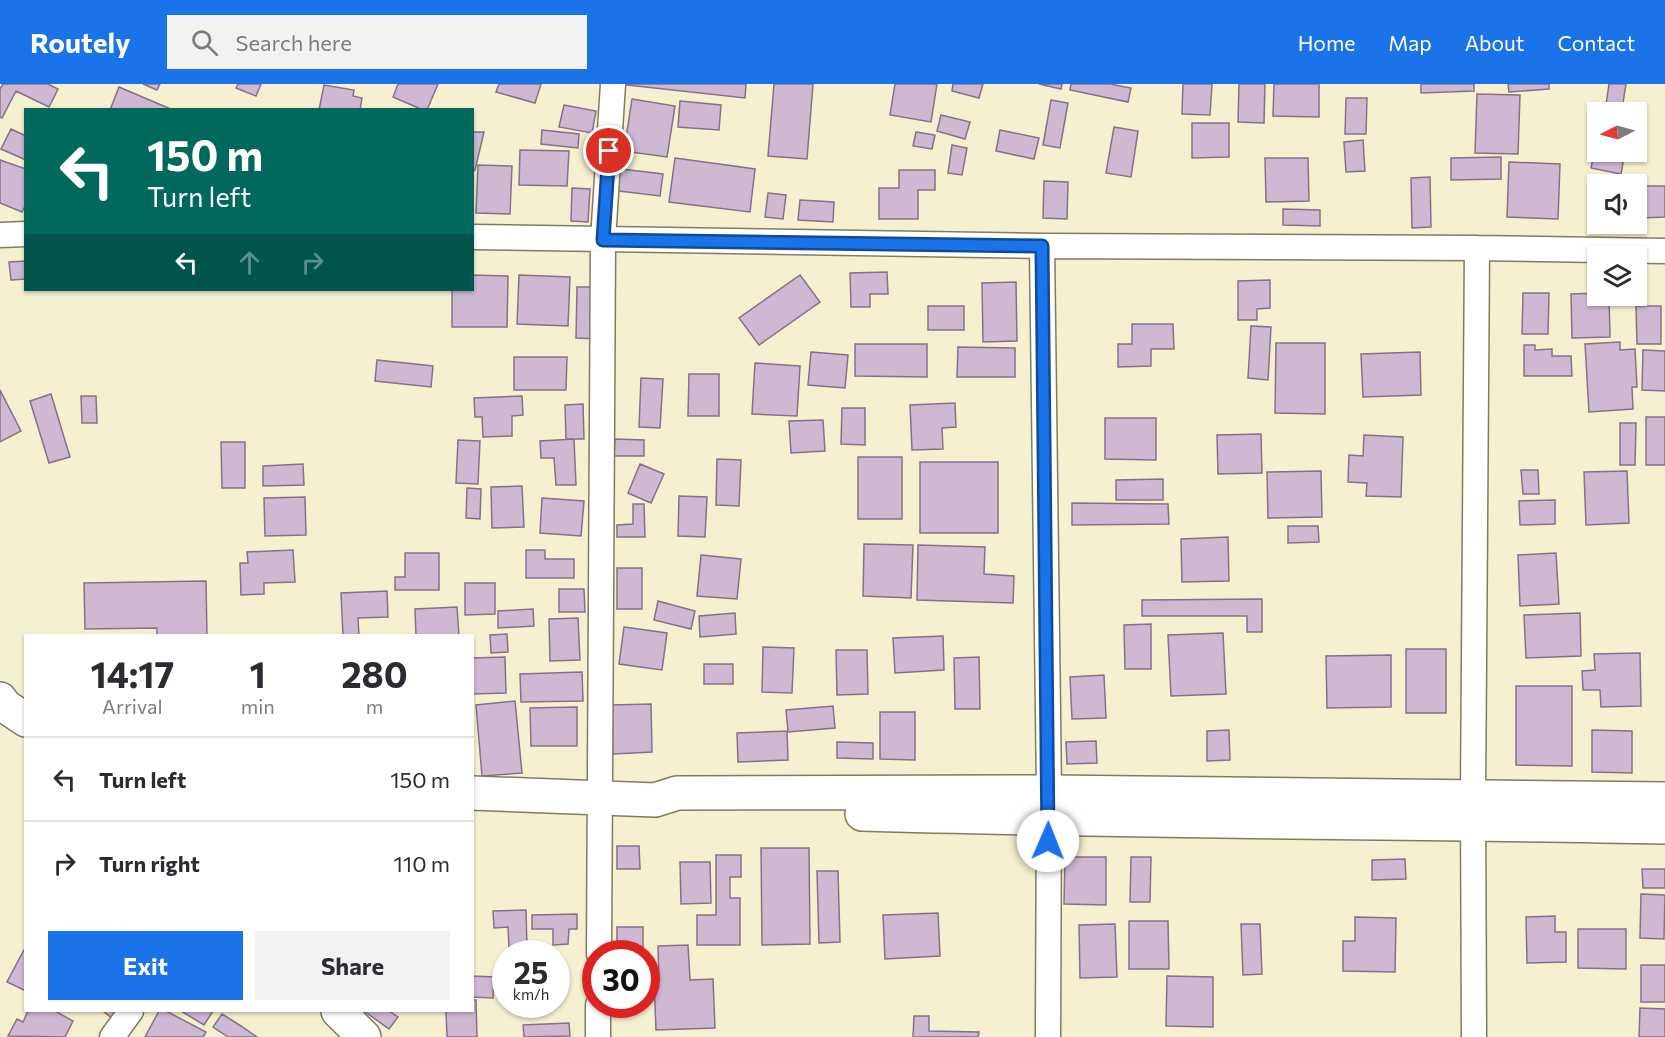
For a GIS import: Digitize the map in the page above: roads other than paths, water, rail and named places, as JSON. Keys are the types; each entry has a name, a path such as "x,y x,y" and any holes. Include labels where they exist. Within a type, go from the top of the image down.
{"street":[{"path":"599,940 603,240 614,84"},
{"path":"0,235 24,234"},
{"path":"474,237 1042,246 1665,251"},
{"path":"1042,246 1049,806 1048,1037"},
{"path":"1474,1037 1473,810 1478,248"},
{"path":"0,699 5,706 24,719"},
{"path":"474,793 656,800 676,793 1049,806 1473,810 1665,799"},
{"path":"1473,810 1665,827"},
{"path":"112,1037 130,1012"},
{"path":"339,1012 364,1037"},
{"path":"598,1018 598,1037"}]}
